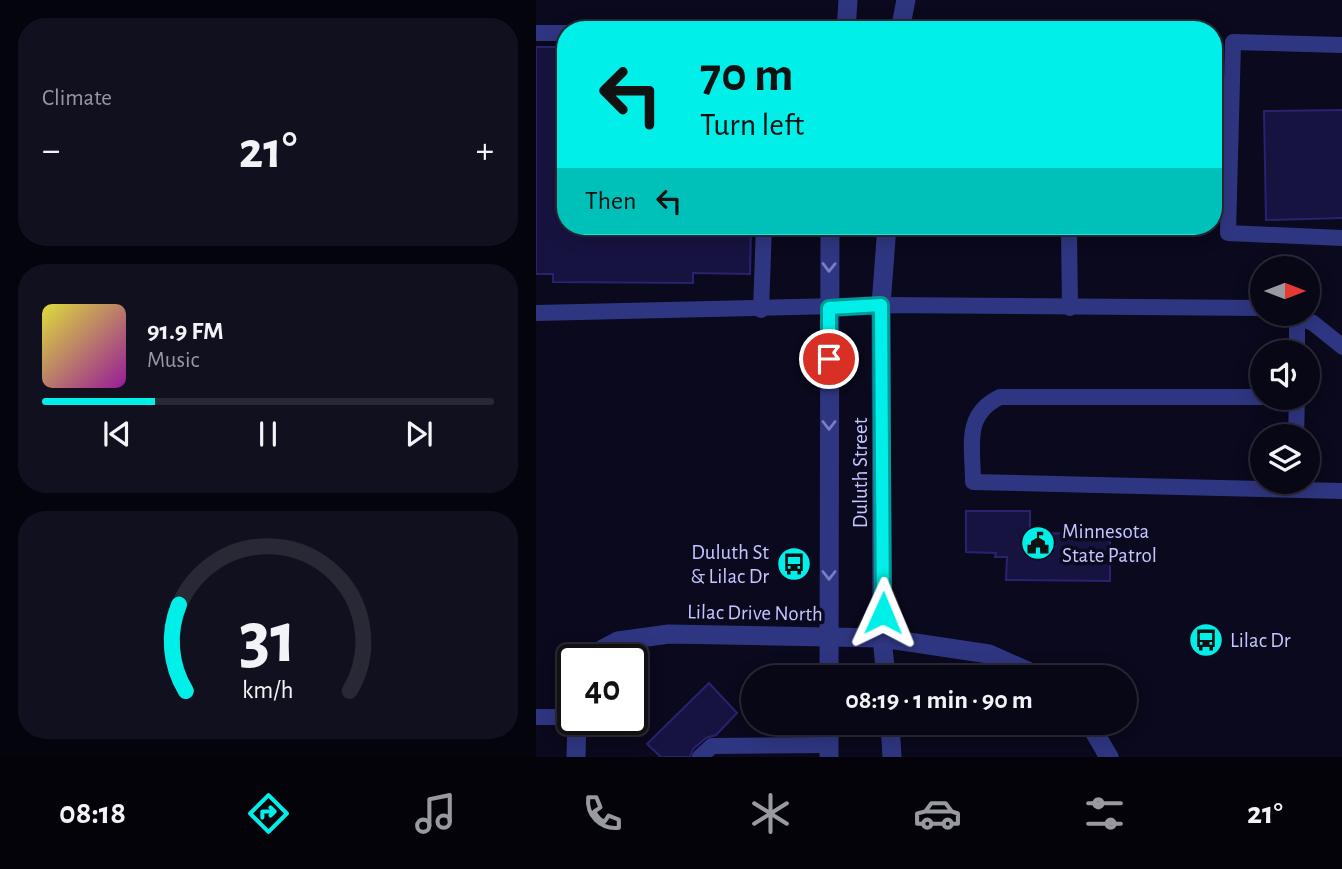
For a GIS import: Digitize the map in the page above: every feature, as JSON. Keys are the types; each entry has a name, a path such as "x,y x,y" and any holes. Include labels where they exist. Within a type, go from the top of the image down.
{"street":[{"path":"847,21 848,0"},
{"path":"902,21 906,0"},
{"name":"Duluth Street","path":"829,665 830,235"},
{"name":"Duluth Street","path":"885,665 882,638 881,305 886,235"},
{"name":"Lilac Drive North","path":"612,644 668,634 882,638 989,654 1014,665"},
{"path":"575,735 576,757"},
{"path":"891,735 892,757"},
{"path":"1096,735 1109,757"}],"lane":[{"path":"536,33 557,33"},
{"path":"1343,45 1233,42 1228,233 1343,238"},
{"path":"761,310 764,235"},
{"path":"1069,235 1070,308"},
{"path":"536,313 761,310 881,305 1250,308"},
{"path":"1317,326 1343,347"},
{"path":"1250,397 1000,397 983,405 973,422 973,482 1250,485"},
{"path":"1320,489 1343,491"},
{"path":"536,717 557,718"},
{"path":"700,757 712,746 764,751 829,751"}],"building":[{"path":"536,47 557,47 557,235 751,235 750,274 693,273 693,283 553,282 553,274 536,274"},
{"path":"1343,110 1343,218 1266,220 1264,111"},
{"name":"Minnesota State Patrol","path":"966,511 1030,511 1030,533 1110,534 1110,581 1006,580 1007,557 995,557 996,553 966,552"},
{"path":"709,683 737,713 716,735 706,738 693,749 690,757 661,757 647,744"}],"place":[{"name":"Minnesota State Patrol","path":"1038,543"},
{"name":"Duluth St & Lilac Dr","path":"794,564"},
{"name":"Lilac Dr","path":"1206,640"}],"route":[{"path":"829,359 829,308 881,305 883,613"}]}
